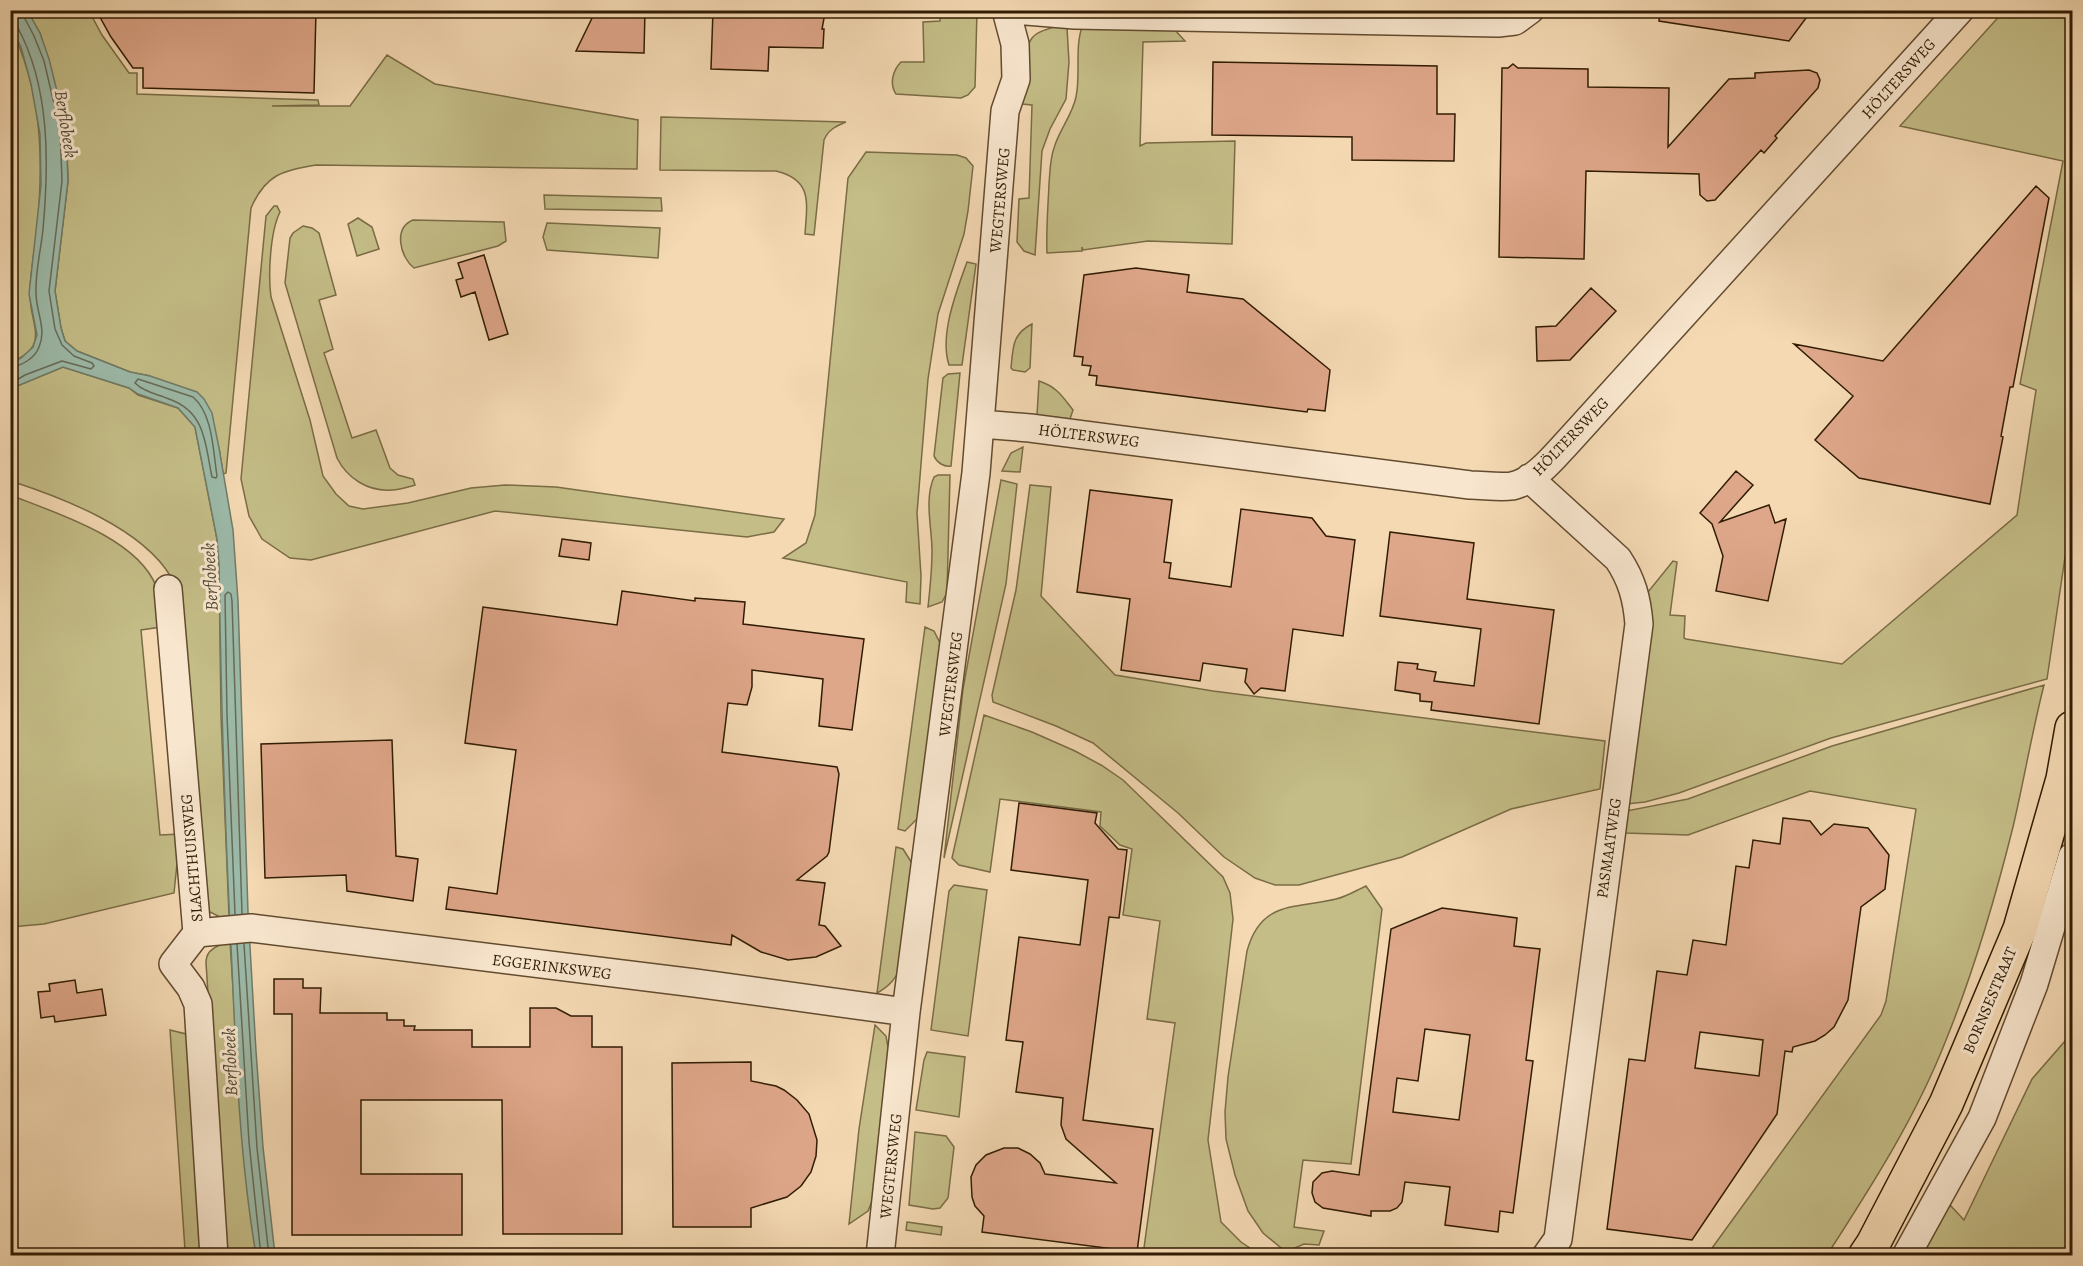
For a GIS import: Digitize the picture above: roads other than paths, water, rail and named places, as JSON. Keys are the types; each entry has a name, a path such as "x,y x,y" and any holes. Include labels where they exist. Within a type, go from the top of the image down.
{"main road":[{"name":"BORNSESTRAAT","path":"1865,1256 1946,1104 2019,929 2063,779 2073,729"}],"street":[{"name":"WEGTERSWEG","path":"880,1256 906,1012 962,590 981,424 1005,111 997,80 997,40 1005,10"},
{"path":"1015,10 1075,15 1498,23 1515,21 1530,10"},
{"name":"HÖLTERSWEG","path":"981,424 1030,428 1470,485 1513,486 1529,478 1550,462 1568,443 1960,10"},
{"name":"PASMAATWEG","path":"1529,478 1617,559 1628,575 1637,601 1639,624 1558,1239 1546,1256"},
{"name":"SLACHTHUISWEG","path":"168,589 197,933 173,964 192,988 200,1018 214,1256"},
{"name":"BORNSESTRAAT","path":"1906,1256 1982,1118 2034,984 2073,857"},
{"name":"EGGERINKSWEG","path":"197,933 238,929 906,1012"}],"water":[{"path":"27,10 40,33 49,59 66,127 68,181 55,291 65,341 77,351 130,372 150,376 197,392 212,413 219,448 233,530 238,601 248,912 263,1147 275,1255 256,1255 242,1147 227,866 219,564 217,539 195,427 178,408 138,394 129,388 63,367 17,386 11,396 11,362 21,358 33,347 37,335 29,294 41,185 40,134 31,84 21,47 10,26 11,11"}],"water label":[{"name":"Berflobeek","path":"66,124"},
{"name":"Berflobeek","path":"210,577"},
{"name":"Berflobeek","path":"230,1062"}]}
